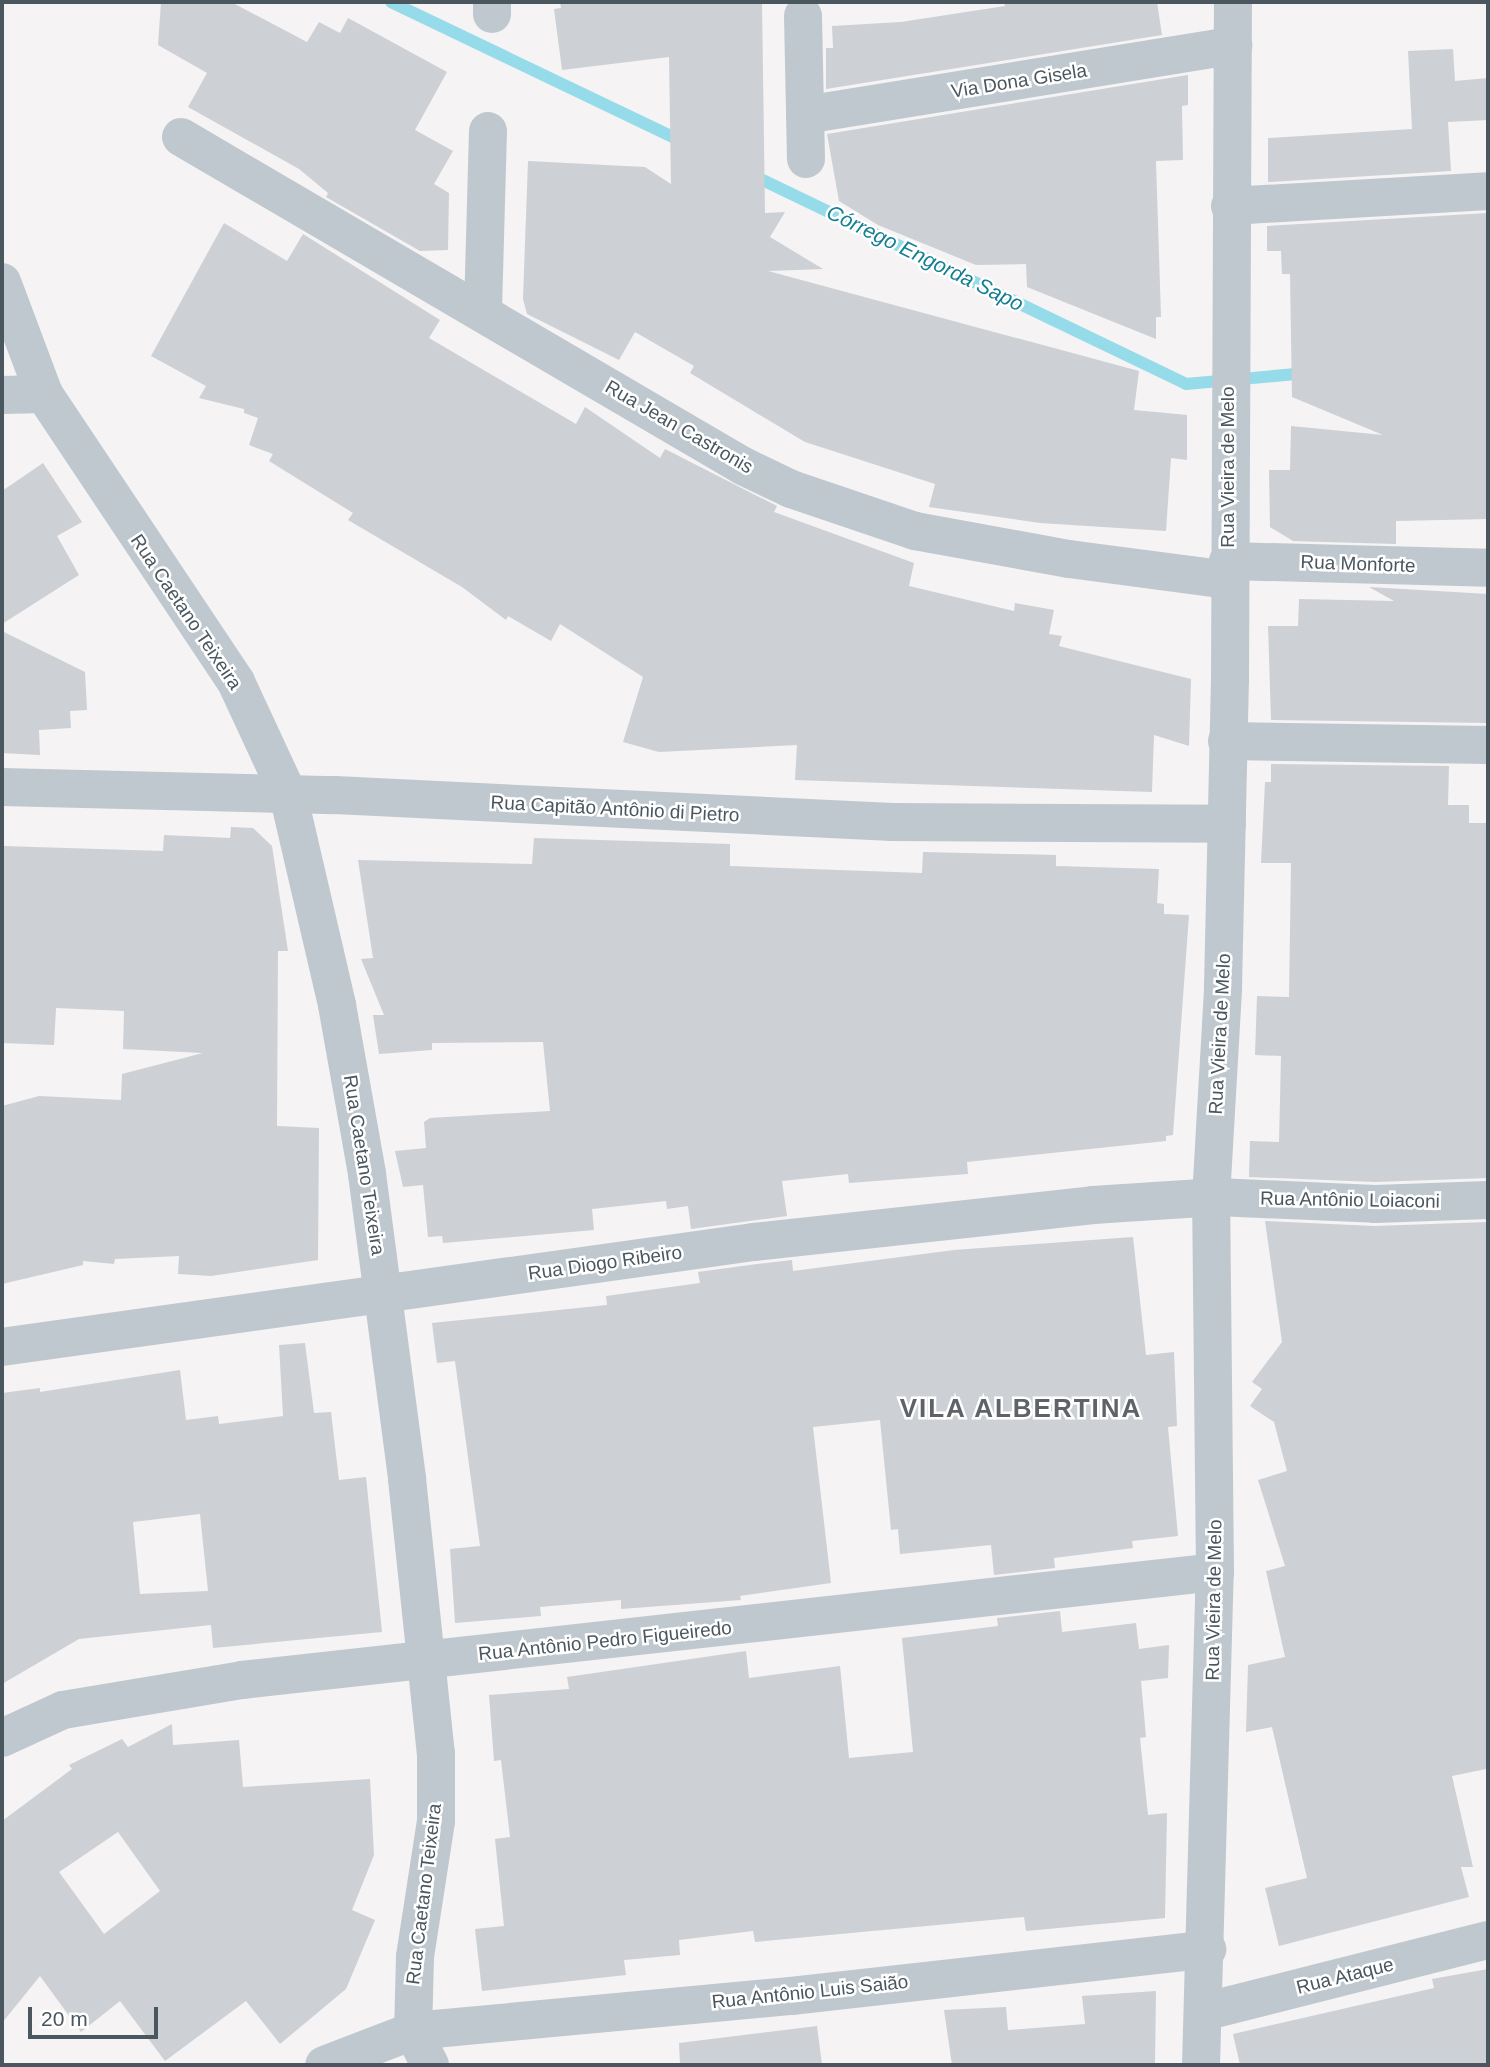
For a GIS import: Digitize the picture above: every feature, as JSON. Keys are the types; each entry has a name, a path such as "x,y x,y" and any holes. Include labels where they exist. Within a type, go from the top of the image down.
{"street":[{"name":"Rua Vieira de Melo","path":"1201,2065 1215,1572 1211,1198 1227,824 1233,2"},
{"path":"803,16 806,159"},
{"name":"Via Dona Gisela","path":"805,115 1233,46"},
{"path":"483,310 488,131"},
{"name":"Rua Jean Castronis","path":"181,137 483,310 743,466 846,510 915,531 1069,559 1228,570"},
{"path":"1230,206 1488,191"},
{"name":"Rua Caetano Teixeira","path":"2,282 44,394 236,682 288,794 337,1005 384,1296 427,1660 436,1753 436,1821 415,1956 413,2031"},
{"path":"2,395 44,394"},
{"name":"Rua Monforte","path":"1228,570 1488,568"},
{"path":"1227,741 1488,745"},
{"name":"Rua Capitão Antônio di Pietro","path":"2,787 288,794 892,822 1227,824"},
{"name":"Rua Diogo Ribeiro","path":"2,1347 74,1334 384,1296 754,1241 1093,1205 1211,1198"},
{"name":"Rua Antônio Loiaconi","path":"1211,1198 1375,1204 1488,1200"},
{"name":"Rua Antônio Pedro Figueiredo","path":"2,1738 63,1710 102,1701 427,1660 1215,1572"},
{"name":"Rua Ataque","path":"1203,2012 1488,1940"},
{"name":"Rua Antônio Luis Saião","path":"413,2031 791,1996 1206,1949"},
{"path":"324,2065 413,2031 430,2065"}],"building":[{"path":"161,2 231,2 307,42 319,22 340,33 348,18 447,72 415,130 453,151 434,184 449,193 448,250 420,251 326,197 328,193 299,169 188,107 207,73 158,45"},
{"path":"560,2 762,2 765,213 785,212 770,237 823,269 768,271 1139,371 1134,410 1187,415 1187,460 1171,458 1166,531 1040,523 929,507 935,484 805,442 690,373 694,366 635,332 619,360 527,314 523,299 528,161 645,167 671,184 669,57 562,70 554,9 561,8"},
{"path":"1004,2 1157,2 1162,35 826,89 826,48 833,48 832,26 901,22 1005,6"},
{"path":"1453,49 1455,81 1488,78 1488,120 1448,122 1451,171 1268,182 1268,138 1412,129 1408,51"},
{"path":"1188,75 1188,105 1182,106 1183,160 1156,161 1161,317 1156,317 1156,339 1027,287 1026,264 976,265 878,225 839,201 827,134"},
{"path":"1488,213 1488,519 1396,521 1396,544 1293,541 1270,527 1269,470 1290,470 1291,426 1383,435 1292,397 1290,274 1282,274 1281,251 1267,251 1267,226"},
{"path":"224,223 287,261 303,234 440,320 429,338 576,424 585,407 660,458 665,449 777,506 774,512 914,563 909,586 1014,611 1015,603 1054,610 1049,634 1062,636 1059,646 1191,679 1189,746 1154,735 1152,792 795,780 797,745 659,752 623,742 643,677 560,624 551,641 508,616 506,620 462,587 348,520 353,513 269,461 273,454 249,445 258,418 244,413 244,409 199,398 206,386 151,356"},
{"path":"43,463 82,522 57,536 79,575 2,624 2,491"},
{"path":"1369,587 1488,594 1488,723 1271,720 1268,626 1298,626 1299,599 1394,601"},
{"path":"2,631 85,672 87,710 70,711 71,728 39,730 40,755 2,753"},
{"path":"1271,764 1449,766 1448,805 1469,805 1469,823 1488,823 1488,1178 1375,1182 1249,1177 1250,1141 1279,1142 1281,1056 1255,1055 1257,996 1289,997 1291,863 1261,863 1265,782 1271,782"},
{"path":"231,827 253,828 272,846 288,951 278,951 277,1126 319,1128 318,1260 211,1276 178,1274 179,1256 115,1259 114,1264 83,1261 83,1265 2,1284 2,1106 39,1096 121,1100 122,1074 203,1053 123,1049 124,1011 56,1008 54,1045 2,1043 2,846 163,851 164,835 230,838"},
{"path":"534,838 730,844 730,866 922,873 923,852 1056,855 1056,866 1159,869 1157,903 1164,904 1164,914 1189,915 1173,1135 1166,1136 1166,1141 967,1162 968,1174 849,1183 848,1174 782,1181 787,1216 691,1229 688,1206 667,1209 666,1201 592,1209 594,1230 443,1243 442,1236 428,1237 423,1185 403,1187 395,1151 426,1148 424,1122 430,1118 550,1111 543,1042 432,1043 432,1050 379,1054 373,1015 384,1015 361,959 373,958 358,860 532,864"},
{"path":"1265,1221 1374,1226 1488,1222 1486,1769 1452,1776 1473,1867 1461,1867 1469,1897 1279,1946 1265,1888 1307,1878 1272,1727 1246,1732 1248,1665 1285,1657 1266,1571 1285,1566 1258,1480 1287,1471 1274,1422 1250,1406 1262,1389 1252,1382 1282,1342"},
{"path":"1133,1237 1146,1355 1174,1352 1177,1426 1168,1427 1178,1536 1132,1541 1133,1548 1054,1558 1055,1568 994,1575 991,1545 900,1554 898,1529 891,1530 880,1420 813,1427 831,1583 740,1596 741,1600 621,1609 621,1600 540,1607 541,1616 455,1623 450,1549 480,1546 455,1361 437,1363 432,1323 607,1305 606,1296 700,1283 698,1272 757,1264 792,1260 793,1271 954,1250"},
{"path":"305,1343 314,1413 331,1412 339,1480 366,1477 382,1632 213,1648 211,1625 79,1639 2,1684 2,1393 40,1388 40,1392 180,1370 186,1420 218,1416 219,1424 283,1416 279,1345","holes":["200,1514 208,1591 140,1594 133,1522"]},
{"path":"1060,1611 1062,1632 1136,1623 1139,1649 1169,1645 1168,1678 1141,1681 1146,1737 1140,1738 1148,1815 1167,1813 1165,1918 1026,1931 1024,1917 755,1942 753,1931 679,1940 680,1955 624,1960 626,1975 482,1991 475,1929 504,1926 495,1839 510,1837 501,1760 494,1761 489,1695 569,1689 567,1677 746,1651 749,1678 840,1666 849,1758 913,1752 902,1638 998,1626 997,1618"},
{"path":"172,1724 173,1745 239,1740 243,1787 370,1779 374,1855 352,1910 375,1920 346,1989 280,2044 246,2001 165,2061 120,2001 81,2032 40,1976 2,2023 2,1821 72,1769 69,1765 122,1739 128,1747","holes":["118,1832 160,1891 104,1934 59,1872"]},
{"path":"1488,1969 1488,2065 1240,2065 1233,2034 1434,1988 1432,1979"},
{"path":"1156,1991 1155,2065 952,2065 944,2010 1006,2007 1008,2030 1085,2024 1082,1996"},
{"path":"817,2026 822,2065 680,2065 679,2043"}],"waterway":[{"name":"Córrego Engorda Sapo","path":"391,2 683,142"},
{"name":"Córrego Engorda Sapo","path":"750,174 1186,384 1307,373"}],"district":[{"name":"VILA ALBERTINA","path":"1021,1409"}]}
